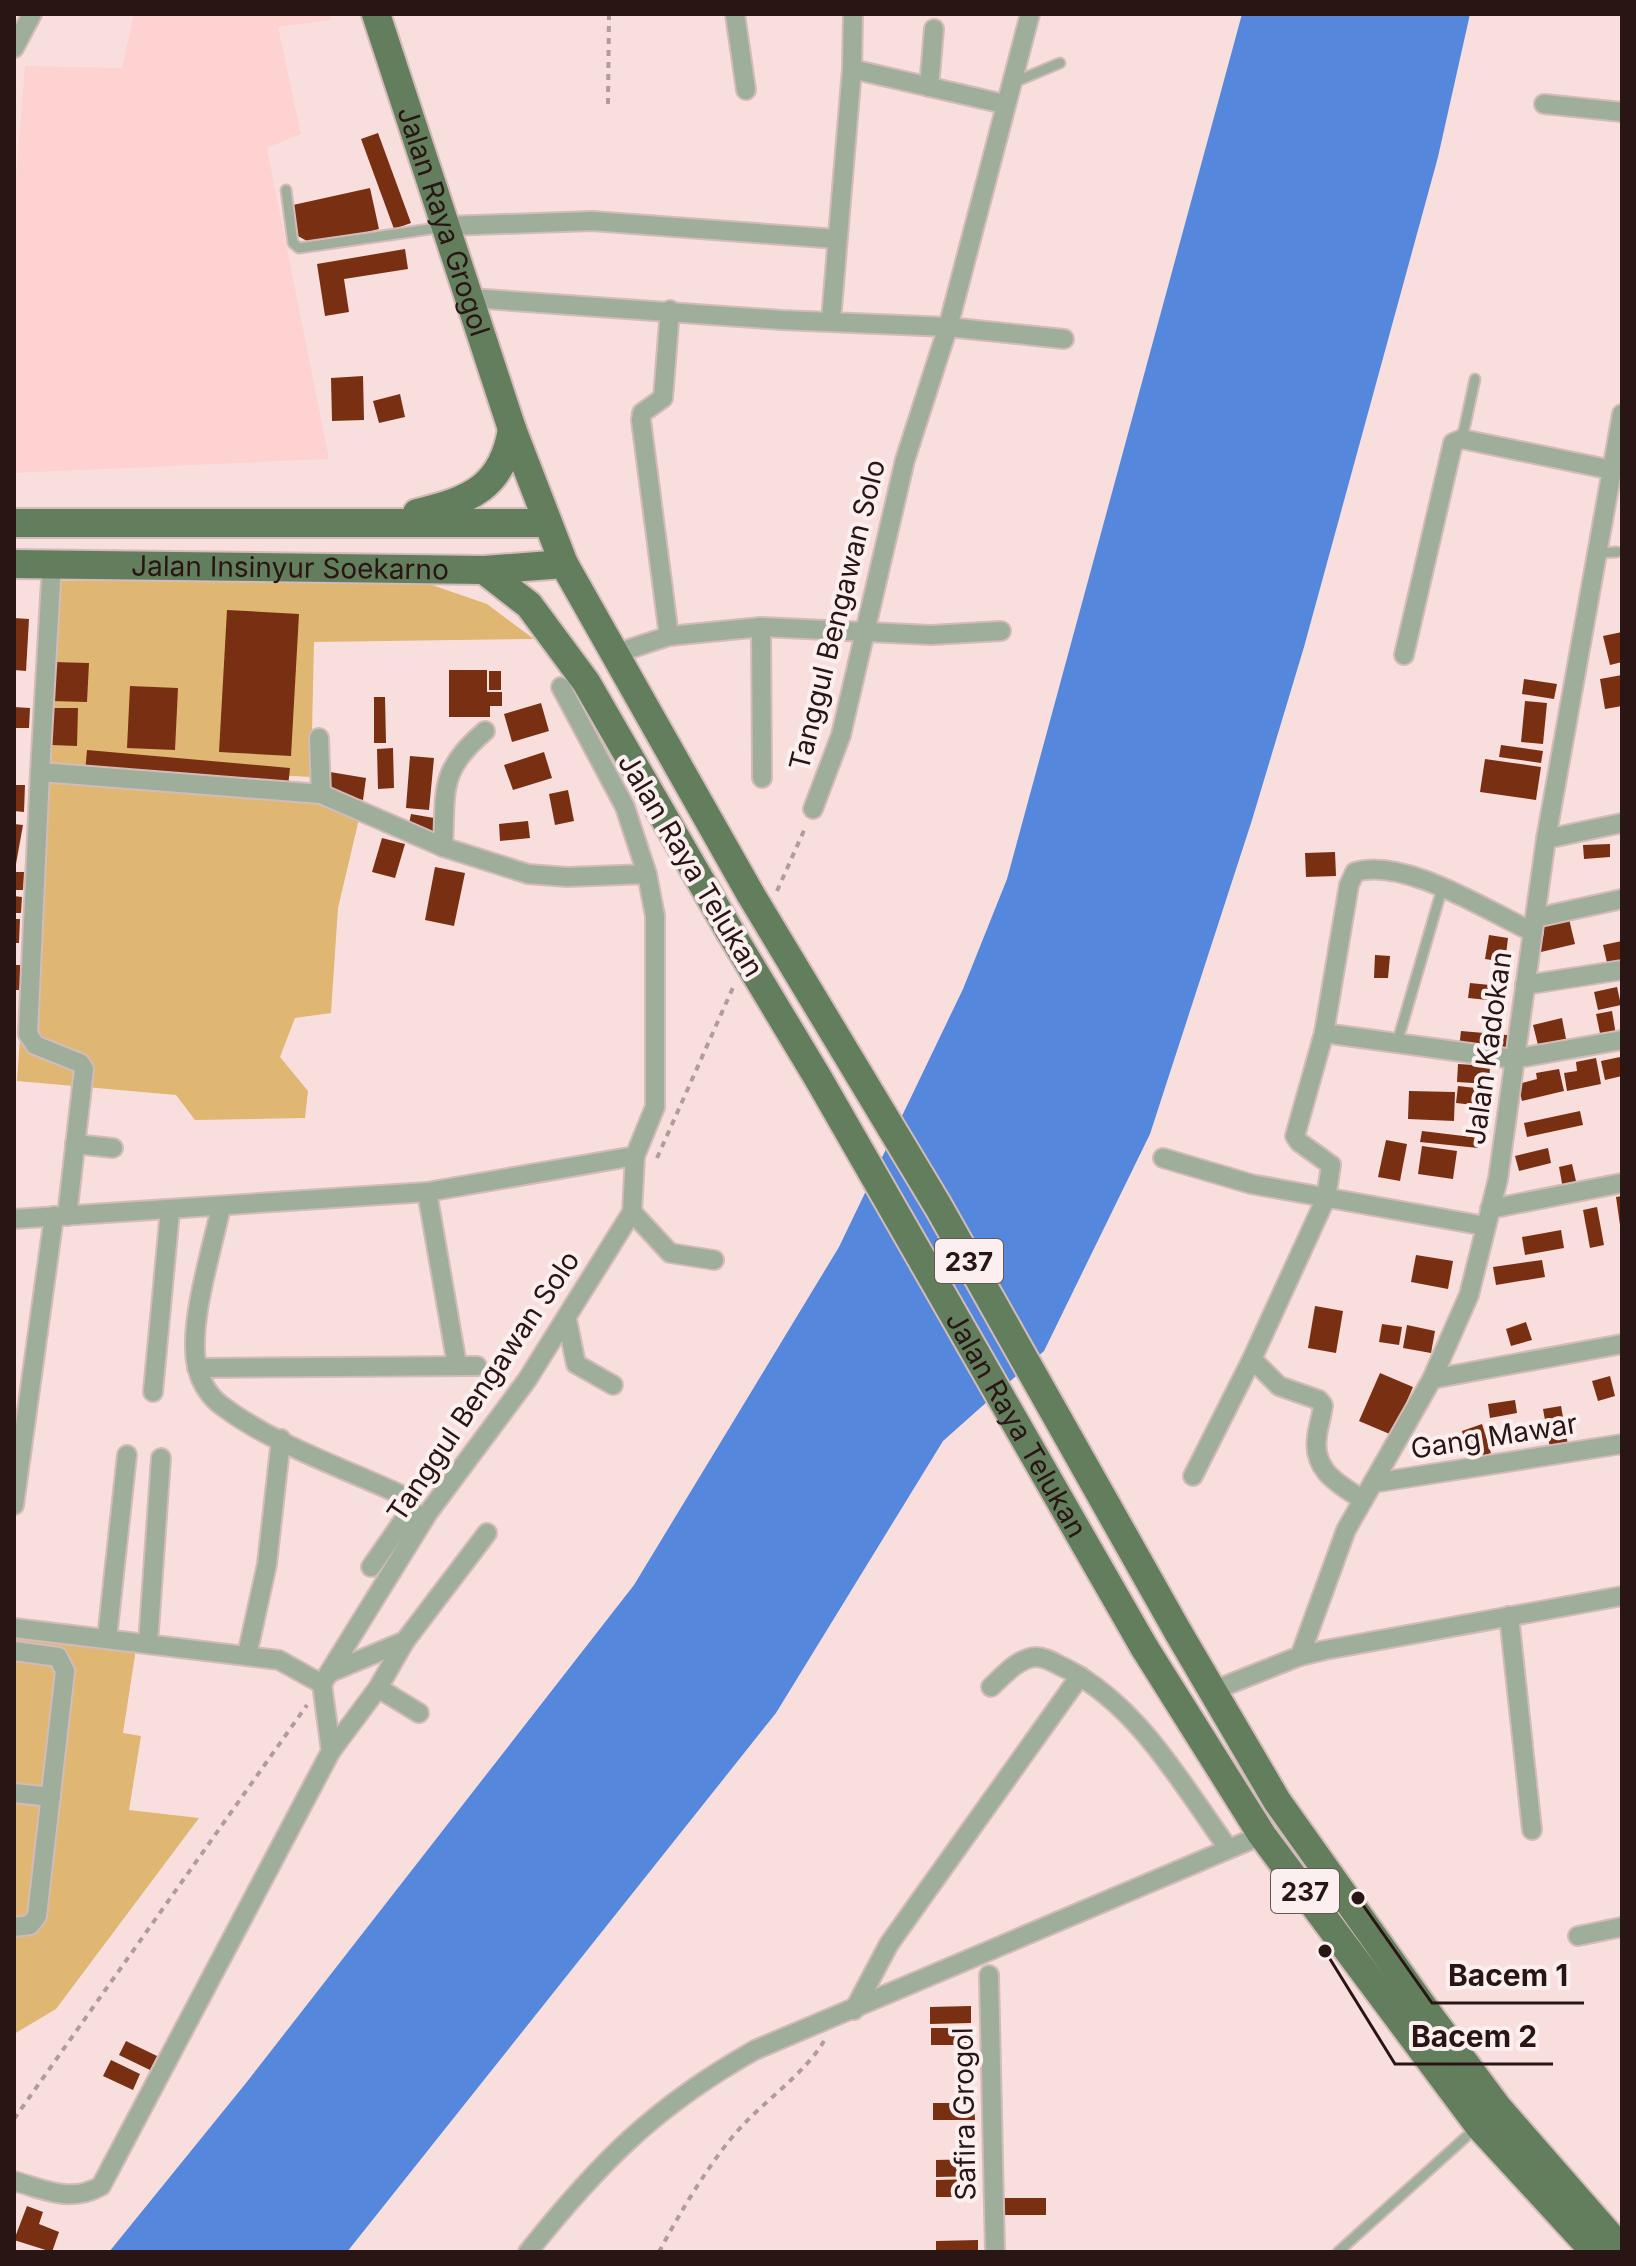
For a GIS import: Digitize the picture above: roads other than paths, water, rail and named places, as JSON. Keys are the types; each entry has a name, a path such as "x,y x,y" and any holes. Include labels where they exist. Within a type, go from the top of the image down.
{"main road":[{"name":"Jalan Raya Grogol","path":"376,14 512,429 547,523"},
{"path":"389,520 439,508 492,481 505,461 512,429"},
{"name":"Jalan Insinyur Soekarno","path":"20,523 389,520 547,523"},
{"path":"20,523 38,533 40,552 33,563"},
{"path":"79,523 71,528 67,539 81,564"},
{"name":"Jalan Raya Telukan","path":"547,523 564,564 614,654 763,895 1178,1632 1277,1801 1489,2117 1622,2250"},
{"name":"Jalan Insinyur Soekarno","path":"33,563 484,570 564,564"},
{"name":"Jalan Raya Telukan","path":"484,570 529,605 586,682 818,1078 1144,1647 1262,1835 1595,2252"}],"street":[{"path":"14,48 32,14"},
{"path":"735,14 746,90"},
{"path":"831,320 852,69 853,14"},
{"name":"Tanggul Bengawan Solo","path":"813,809 841,735 905,460 948,327 1030,14"},
{"path":"929,87 934,29"},
{"path":"852,69 1004,104"},
{"path":"1544,104 1622,112"},
{"path":"447,226 592,221 837,239"},
{"path":"470,298 782,320 948,327 1064,339"},
{"path":"669,636 641,420 642,413 663,398 670,310"},
{"name":"Jalan Kadokan","path":"1300,1656 1328,1573 1363,1500 1432,1379 1469,1295 1498,1179 1546,839 1622,414"},
{"path":"1404,655 1450,449 1462,439 1612,470"},
{"path":"14,1505 19,1431 75,1144 84,1069 80,1063 35,1045 28,1034 40,772 33,563"},
{"path":"761,627 762,778"},
{"path":"614,654 669,636 761,627 931,635 1001,631"},
{"path":"561,687 625,807 647,874 655,916 655,1107 635,1156 632,1212 670,1253 714,1260"},
{"path":"443,847 449,770 460,752 485,731"},
{"path":"319,738 321,794"},
{"path":"40,772 321,794 443,847 528,874 567,877 647,874"},
{"path":"1546,839 1622,823"},
{"path":"1193,1476 1252,1359 1326,1198 1331,1165 1327,1158 1299,1142 1295,1136 1324,1033 1349,885 1355,872 1390,869 1534,925 1622,899"},
{"path":"1525,985 1622,970"},
{"path":"1324,1033 1513,1059 1622,1040"},
{"path":"75,1144 113,1148"},
{"path":"14,1219 427,1192 635,1156"},
{"path":"1163,1158 1251,1184 1326,1198 1487,1217 1622,1183"},
{"path":"427,1192 457,1365"},
{"path":"221,1207 199,1303 197,1368 205,1387 219,1404 281,1439 408,1498 412,1508 371,1567"},
{"path":"153,1392 170,1211"},
{"name":"Tanggul Bengawan Solo","path":"327,1678 428,1513 527,1380 632,1212"},
{"path":"567,1320 576,1364 613,1385"},
{"path":"1432,1379 1622,1344"},
{"path":"1252,1359 1279,1386 1319,1400 1323,1405 1316,1440 1319,1462 1327,1477 1363,1500"},
{"path":"197,1368 477,1366"},
{"path":"247,1655 267,1564 281,1439"},
{"name":"Gang Mawar","path":"1373,1483 1622,1444"},
{"path":"107,1638 127,1455"},
{"path":"148,1644 161,1458"},
{"path":"14,2181 71,2197 101,2186 331,1751 378,1688 405,1641 487,1533"},
{"path":"1212,1691 1300,1656 1509,1616 1621,1603"},
{"path":"1509,1616 1532,1830"},
{"path":"14,1628 279,1660 327,1678 405,1641"},
{"path":"14,1651 53,1655 65,1665 37,1916 30,1925 14,1927"},
{"path":"991,1687 1018,1664 1034,1657 1044,1658 1080,1676 1127,1713 1228,1848"},
{"path":"850,2012 897,1932 1080,1676"},
{"path":"327,1678 331,1751"},
{"path":"378,1688 419,1713"},
{"path":"14,1793 51,1797"},
{"path":"528,2252 619,2146 698,2082 755,2050 1262,1835"},
{"path":"1578,1936 1622,1927"},
{"name":"Safira Grogol","path":"989,1975 995,2252"}],"lane":[{"path":"1011,83 1060,63"},
{"path":"286,190 293,243 299,248 447,226"},
{"path":"1462,439 1475,379"},
{"path":"1597,553 1617,552"},
{"path":"1397,1043 1442,889"},
{"path":"1338,2252 1489,2117"}],"water":[{"path":"1242,14 1470,14 1438,157 1304,647 1252,820 1150,1134 1044,1351 943,1441 776,1713 347,2252 109,2252 246,2083 634,1585 839,1247 963,989 1007,879"}],"place":[{"name":"Bacem 1","path":"1358,1898"},
{"name":"Bacem 2","path":"1325,1951"}]}
